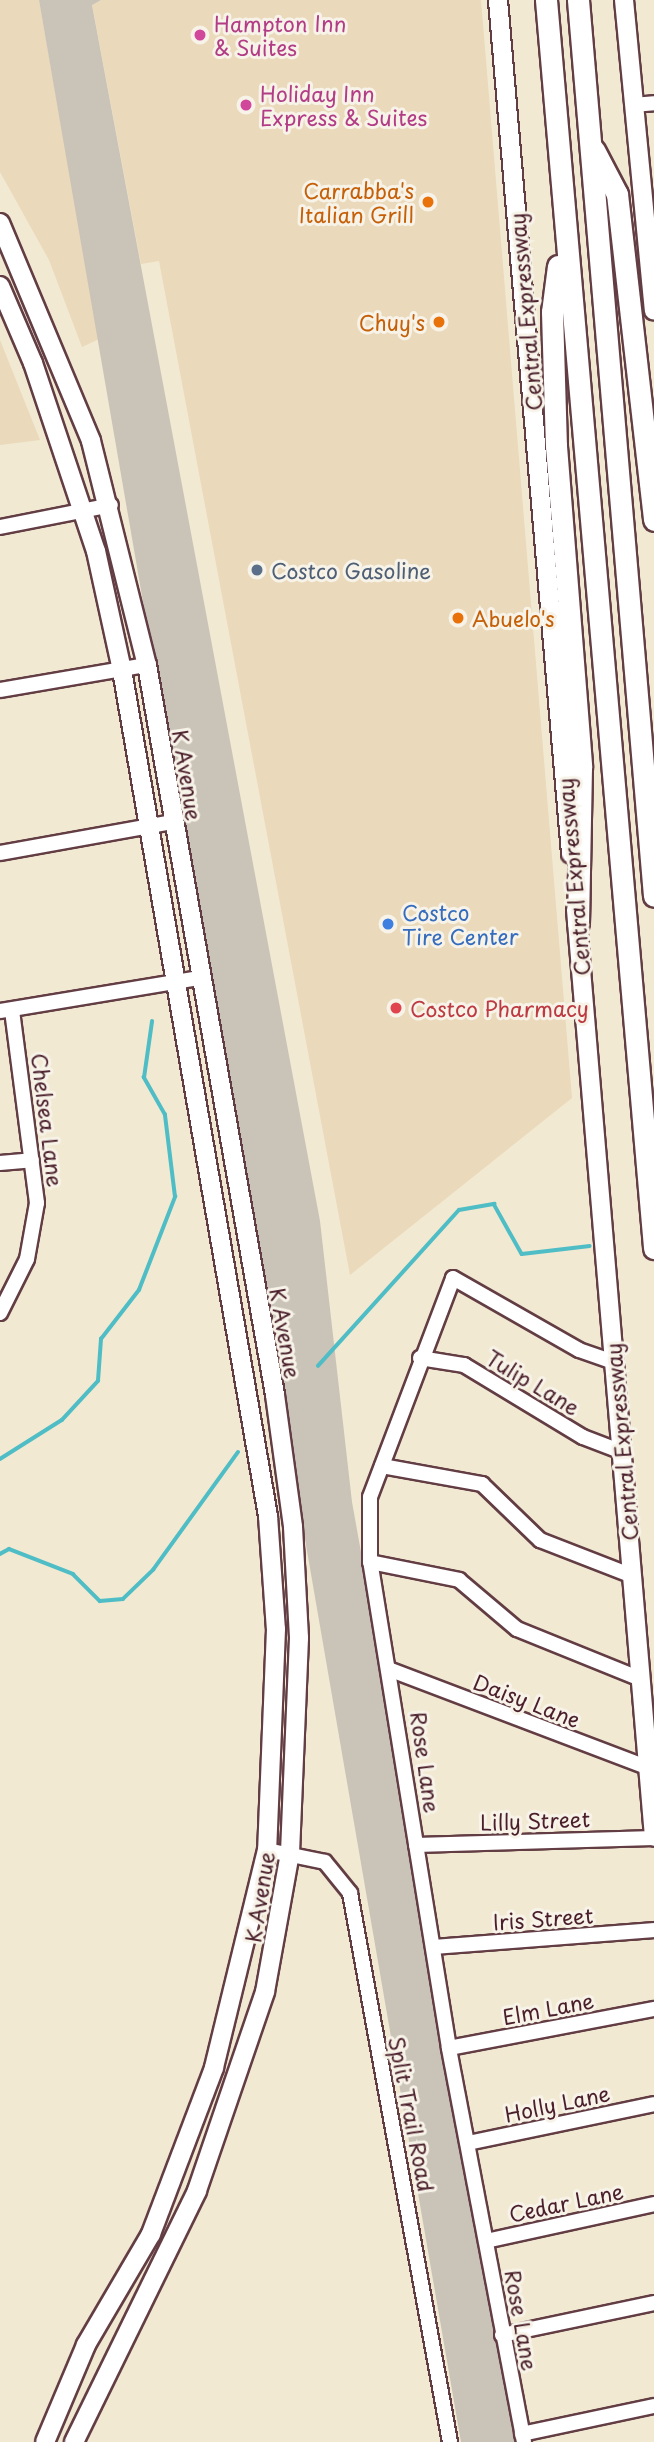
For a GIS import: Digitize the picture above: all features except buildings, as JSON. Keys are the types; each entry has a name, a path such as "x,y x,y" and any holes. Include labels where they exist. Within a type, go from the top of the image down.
{"highway":[{"path":"546,0 654,1248"},
{"path":"578,0 654,896"},
{"path":"590,142 617,194 654,520"},
{"path":"564,225 552,312 556,446 581,767 578,923"}],"main road":[{"name":"Central Expressway","path":"498,0 654,1837"},
{"path":"504,0 505,80"},
{"path":"624,0 654,311"},
{"name":"K Avenue","path":"0,223 72,386 111,505 147,665 267,1351 297,1574 300,1702 290,1853 269,1973 246,2054 173,2245 75,2442"},
{"name":"K Avenue","path":"0,286 33,363 82,512 122,670 273,1568 276,1680 267,1850 219,2048 151,2234 86,2345 45,2442"},
{"path":"238,1356 267,1351"},
{"path":"219,2048 246,2054"},
{"path":"151,2234 173,2245"}],"street":[{"path":"633,104 654,103"},
{"path":"0,527 111,505"},
{"path":"0,690 147,665"},
{"path":"0,853 173,822"},
{"path":"6,1010 200,978"},
{"name":"Chelsea Lane","path":"0,1313 36,1226 32,1160 6,1010"},
{"path":"0,1163 32,1160"},
{"name":"Rose Lane","path":"523,2438 449,2048 391,1670 370,1562 370,1497 420,1358 453,1279 579,1350 614,1362"},
{"name":"Tulip Lane","path":"420,1358 464,1365 583,1437 622,1452"},
{"path":"382,1466 482,1484 540,1540 633,1576"},
{"path":"370,1562 459,1580 517,1629 642,1679"},
{"name":"Daisy Lane","path":"391,1670 649,1768"},
{"name":"Lilly Street","path":"416,1845 654,1837"},
{"name":"Split Trail Road","path":"267,1850 290,1853 334,1867 350,1893 450,2442"},
{"name":"Iris Street","path":"434,1947 654,1930"},
{"name":"Elm Lane","path":"449,2048 654,2009"},
{"name":"Holly Lane","path":"468,2143 654,2104"},
{"name":"Cedar Lane","path":"486,2241 654,2204"},
{"path":"502,2335 654,2303"},
{"path":"523,2438 654,2406"}],"shaded area":[{"path":"0,0 39,0 99,339 82,347 49,260 0,172"},
{"path":"39,0 101,0 92,5 320,1221 352,1502 521,2442 461,2442"},
{"path":"101,0 481,0 572,1098 350,1275 159,261 141,264 92,4"},
{"path":"0,340 40,440 0,445"}],"waterway":[{"path":"0,1459 62,1420 98,1381 101,1339 139,1290 175,1197 165,1115 144,1078 152,1022"},
{"path":"318,1366 459,1210 494,1204 522,1254 590,1246"},
{"path":"0,1554 9,1549 73,1574 100,1601 123,1599 153,1570 238,1452"}],"place":[{"name":"Hampton Inn & Suites","path":"200,35"},
{"name":"Holiday Inn Express & Suites","path":"246,105"},
{"name":"Carrabba's Italian Grill","path":"428,202"},
{"name":"Chuy's","path":"439,322"},
{"name":"Costco Gasoline","path":"257,570"},
{"name":"Abuelo's","path":"458,618"},
{"name":"Costco Tire Center","path":"388,924"},
{"name":"Costco Pharmacy","path":"396,1008"}]}
